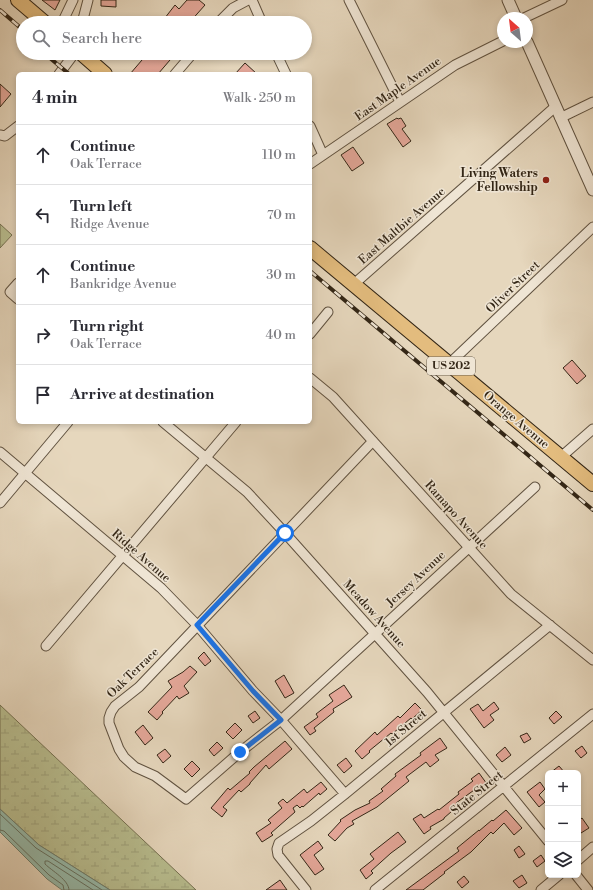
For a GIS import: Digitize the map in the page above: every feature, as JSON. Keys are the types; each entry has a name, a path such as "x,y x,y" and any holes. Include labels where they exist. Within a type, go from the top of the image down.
{"main road":[{"path":"18,0 37,16"},
{"path":"87,60 103,72"},
{"name":"Orange Avenue","path":"312,250 593,484"}],"street":[{"path":"65,16 73,0"},
{"path":"84,16 88,0"},
{"path":"225,16 233,8 248,0"},
{"path":"252,0 259,16"},
{"path":"349,0 400,102"},
{"path":"508,0 513,12"},
{"path":"533,14 562,0"},
{"name":"East Maple Avenue","path":"312,163 455,65 497,44"},
{"path":"530,48 593,190"},
{"path":"60,72 70,60"},
{"path":"177,72 187,60"},
{"path":"279,60 285,72"},
{"path":"560,118 593,102"},
{"name":"East Maltbie Avenue","path":"354,284 555,107"},
{"path":"0,135 5,136 16,129"},
{"path":"312,130 323,155"},
{"name":"Oliver Street","path":"449,364 593,227"},
{"path":"16,285 10,292 16,297"},
{"path":"312,332 328,312"},
{"name":"Ramapo Avenue","path":"312,380 333,397 511,594 593,660"},
{"path":"0,503 66,424"},
{"name":"Meadow Avenue","path":"165,424 246,492 285,533 444,712 545,837"},
{"path":"46,646 234,424"},
{"path":"560,457 593,429"},
{"name":"Oak Terrace","path":"313,690 281,720 240,752 186,799 155,776 135,767 124,757 119,749 109,724 111,712 115,706 139,687 373,441"},
{"name":"Ridge Avenue","path":"0,452 161,588 197,625 253,691 281,720 345,794"},
{"name":"Jersey Avenue","path":"313,690 535,487"},
{"name":"1st Street","path":"306,890 278,856 277,849 279,843 311,821 345,794 550,625"},
{"name":"State Street","path":"375,890 593,714"},
{"path":"581,857 593,847"},
{"path":"541,890 555,878"},
{"path":"578,878 588,890"}],"green space":[{"path":"0,224 12,235 0,248"},
{"path":"0,705 196,890 110,890 39,845 0,809"}],"water":[{"path":"0,809 39,845 110,890 62,890 47,879 0,832"}],"building":[{"path":"42,0 60,0 55,10"},
{"path":"101,0 116,0 116,7 101,6"},
{"path":"187,0 199,0 205,5 195,16 166,16 175,5 179,9"},
{"path":"142,60 170,60 160,72 132,72"},
{"path":"245,63 255,72 237,72"},
{"path":"0,84 11,94 0,107"},
{"path":"397,118 401,118 406,126 402,129 411,141 403,147 387,124"},
{"path":"353,147 364,163 352,171 341,155"},
{"path":"572,360 586,376 577,384 563,368"},
{"path":"204,652 211,661 205,666 198,658"},
{"path":"190,666 197,672 184,686 189,693 179,699 177,696 162,712 163,713 157,720 148,712 172,687 168,681"},
{"path":"284,675 294,693 285,698 275,681"},
{"path":"344,685 352,697 333,709 334,712 314,728 316,731 310,735 304,727 318,717 316,714 333,701 329,695"},
{"path":"494,702 499,709 490,715 494,720 484,728 470,709 478,704 483,711"},
{"path":"415,703 422,710 392,734 391,733 369,751 370,752 362,759 355,751 375,732 377,735 398,716 400,718"},
{"path":"255,711 260,718 253,723 248,716"},
{"path":"556,711 562,717 554,724 549,718"},
{"path":"235,723 242,730 233,739 226,732"},
{"path":"143,725 153,738 145,745 135,732"},
{"path":"527,733 531,739 524,743 520,736"},
{"path":"440,738 447,748 435,755 439,760 430,767 426,762 406,777 409,781 377,807 352,821 354,824 347,828 335,841 328,835 341,821 340,820 355,810 370,803 369,801 383,791 381,789 396,776 395,774 421,755 420,753"},
{"path":"285,741 292,749 269,769 266,765 250,784 241,792 239,790 223,807 227,810 222,817 211,808 228,788 230,790 250,773 249,772 254,767"},
{"path":"217,742 223,748 214,756 209,750"},
{"path":"582,746 587,753 581,758 575,751"},
{"path":"505,747 511,755 502,762 496,755"},
{"path":"165,749 171,756 163,763 157,755"},
{"path":"346,758 352,766 344,773 337,765"},
{"path":"192,761 200,769 192,777 184,769"},
{"path":"559,766 562,770 554,770"},
{"path":"479,773 487,784 479,790 477,788 456,803 459,805 444,819 430,827 431,829 424,834 413,819 421,814 424,818 438,809 439,810 459,794 458,792 473,781 471,779"},
{"path":"321,782 327,789 320,795 319,793 303,807 302,806 300,808 297,805 293,808 295,812 271,833 273,835 262,842 256,833 271,823 268,820 282,808 278,803 283,799 287,803 304,789 307,793"},
{"path":"540,782 545,789 539,795 545,802 539,807 527,792"},
{"path":"506,810 522,828 514,835 504,823 493,834 491,832 471,852 423,890 406,890 459,851 457,848"},
{"path":"582,818 589,828 581,833"},
{"path":"398,832 406,842 371,871 373,873 366,879 360,870 374,859 370,854"},
{"path":"318,841 323,848 314,855 324,869 315,875 300,855"},
{"path":"519,846 525,854 519,858 514,850"},
{"path":"541,855 545,861 537,867 533,861"},
{"path":"522,875 527,883 519,888 513,881"},
{"path":"464,876 469,882 462,888 457,882"},
{"path":"280,880 287,890 266,890"}],"railway":[{"path":"0,10 16,24"},
{"path":"52,60 67,72"},
{"path":"312,273 593,510"}],"place":[{"name":"Living Waters Fellowship","path":"546,180"}],"route":[{"path":"240,752 281,720 253,691 197,625 285,533"}]}
